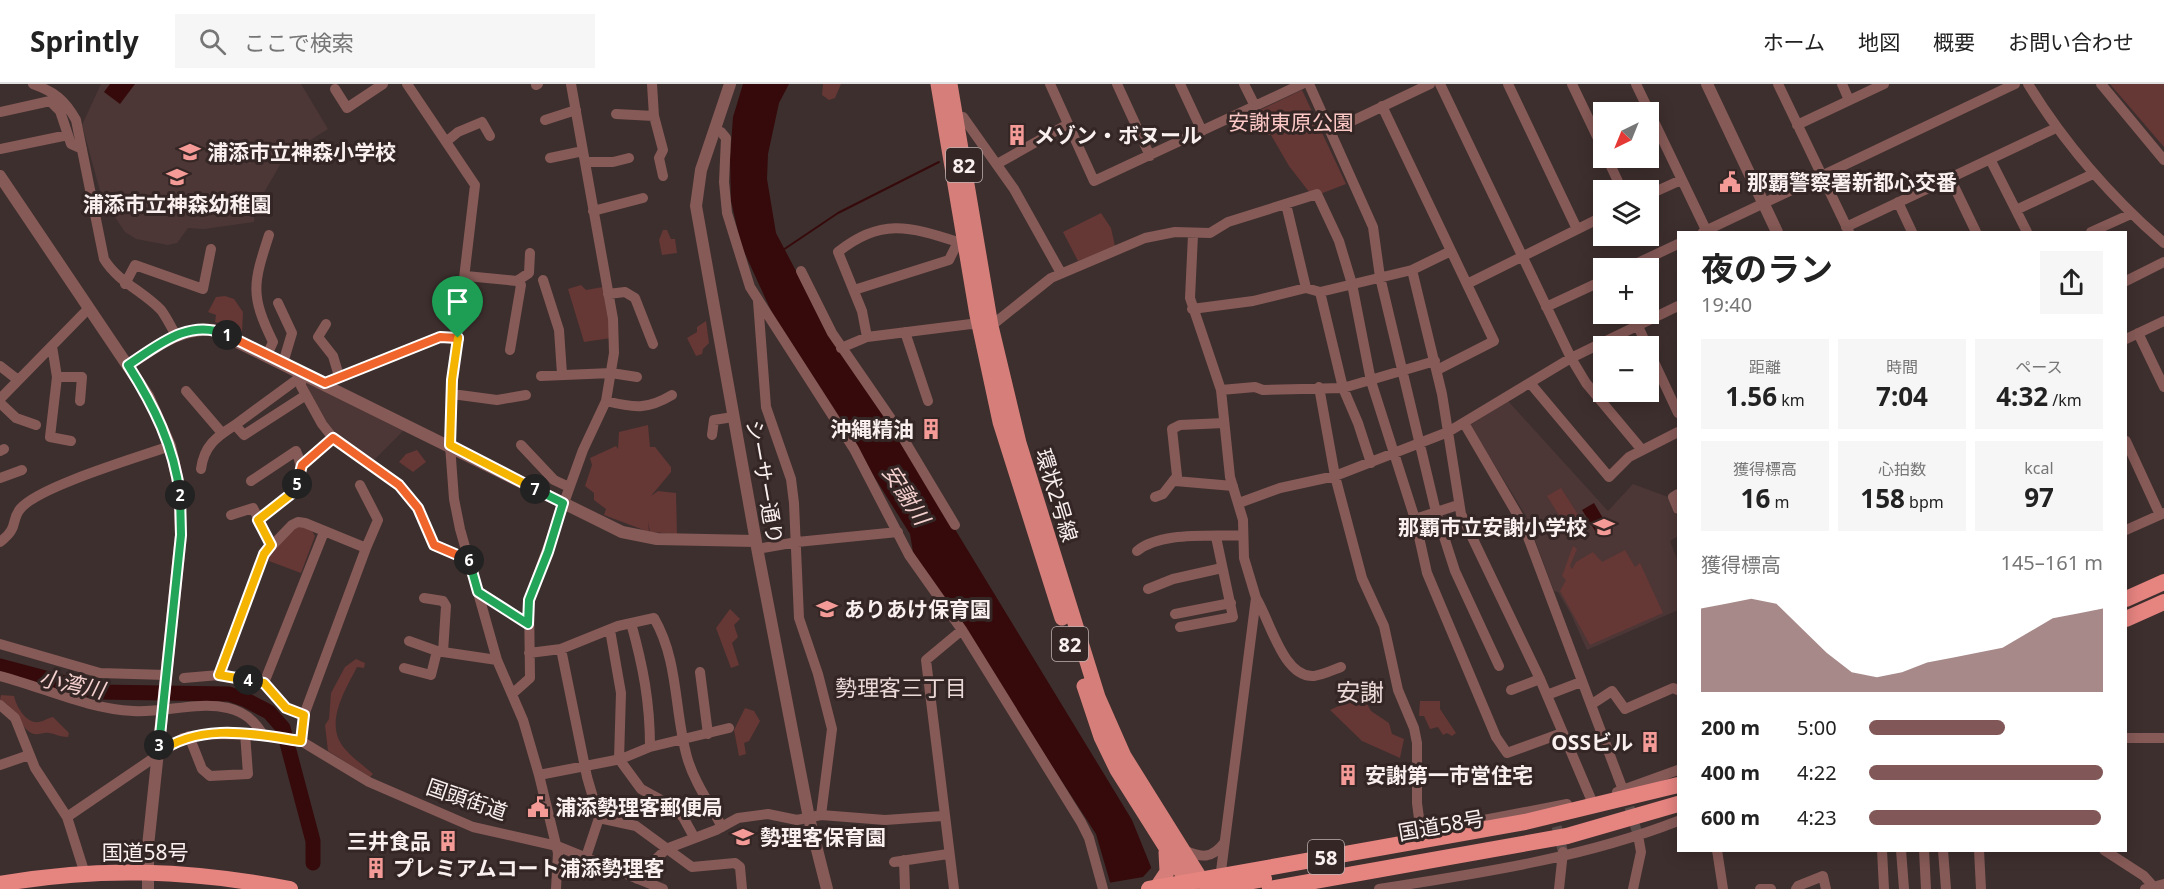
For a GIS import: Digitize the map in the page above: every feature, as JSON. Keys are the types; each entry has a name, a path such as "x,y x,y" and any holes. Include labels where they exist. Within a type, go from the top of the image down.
{"highway":[{"path":"2127,599 2164,582"},
{"path":"2127,619 2164,602"},
{"name":"58","path":"1154,888 1199,885 1430,847 1677,785"},
{"name":"国道58号","path":"1199,885 1563,826 1605,815 1677,790"},
{"name":"国道58号","path":"1270,889 1430,847 1567,836 1677,804"},
{"name":"58","path":"1321,889 1551,850 1626,832 1677,812"},
{"name":"国道58号","path":"0,884 85,874 147,872 224,877 290,889"}],"main road":[{"name":"環状2号線","path":"938,84 950,118"},
{"name":"環状2号線","path":"950,84 950,118 966,242 985,327 1000,422 1094,719 1117,770 1166,850 1199,885"},
{"name":"環状2号線","path":"985,327 1098,697 1124,756 1184,850 1199,885"},
{"path":"1154,888 1167,872 1166,850"}],"street":[{"path":"33,84 52,91 65,102 76,120 104,259 125,284 160,310 176,335"},
{"path":"335,89 347,108 383,84"},
{"path":"407,84 475,185 452,394 450,445 456,513 497,660 523,720 539,775 557,846 556,889"},
{"path":"512,694 530,678 529,600 548,552 568,487 606,401 615,336 571,84"},
{"path":"652,84 654,116 663,150 659,158 663,176"},
{"name":"シーサー通り","path":"730,84 701,170 696,206 756,545 815,817 827,889"},
{"path":"1050,84 1094,181 1302,84"},
{"path":"1117,84 1150,156"},
{"path":"1180,84 1203,130"},
{"path":"1244,84 1255,106"},
{"path":"1309,84 1373,227 1380,277 1436,512 1455,571 1499,666"},
{"path":"1331,131 1430,84"},
{"path":"1440,84 1571,358 1586,383 1642,450"},
{"path":"1508,84 1577,229"},
{"path":"1572,84 1593,128"},
{"path":"1636,84 1705,231"},
{"path":"1707,84 1777,231"},
{"path":"1778,84 1847,230 1898,202 2056,128"},
{"path":"1842,84 1849,100"},
{"path":"1797,125 1884,84"},
{"path":"1707,231 2015,84"},
{"path":"2028,84 2056,128 2093,174 2131,214 2161,236"},
{"path":"2101,84 2130,122 2164,160"},
{"path":"0,112 50,101 60,111 70,144 82,149"},
{"path":"1221,390 1343,388 1401,371 1436,366 1494,341 1382,106"},
{"path":"545,120 576,110"},
{"path":"616,114 654,116"},
{"path":"950,118 963,117 997,164 1061,273"},
{"path":"447,141 458,132 482,122 490,136"},
{"path":"997,164 1068,124"},
{"path":"714,130 721,132 726,138 724,182 727,213 750,287 854,449 909,555 962,630 1081,822 1089,838 1103,889"},
{"path":"0,149 68,135"},
{"path":"550,158 585,156 612,162 629,158"},
{"path":"1990,159 2026,231"},
{"path":"2016,210 2093,174"},
{"path":"0,176 148,396 170,446 179,486 181,535 158,753 147,872 148,889"},
{"path":"1950,178 1976,231"},
{"path":"1659,190 1681,180"},
{"path":"841,348 867,337 971,324 985,327 1036,288 1061,273 1155,234 1210,233 1228,222 1317,194 1339,241 1352,284 1371,381 1415,519 1427,573 1496,737 1507,753 1562,733"},
{"path":"593,211 643,198"},
{"path":"1898,202 1912,231"},
{"path":"1286,204 1306,288"},
{"path":"2093,231 2131,214"},
{"path":"1467,284 1593,221"},
{"path":"854,290 949,260 966,242 913,228 888,227 864,234 838,252 862,311 867,337"},
{"path":"267,355 273,342 257,308 255,292 269,235"},
{"path":"1193,235 1190,292 1192,309 1221,390 1233,486 1239,503 1244,535 1244,558 1256,598 1266,614 1287,663 1304,675 1315,676 1341,667"},
{"path":"1648,258 1677,244"},
{"path":"125,284 135,265 203,289 211,249"},
{"path":"1192,309 1253,301 1306,288 1320,292 1412,270 1451,251"},
{"path":"466,276 517,281 529,273 530,253"},
{"path":"2127,280 2164,262"},
{"path":"1412,270 1436,366 1458,505 1468,531 1547,695 1591,799"},
{"path":"801,271 841,348 894,423 956,525"},
{"path":"543,280 559,330 562,374"},
{"path":"510,350 521,285 517,281"},
{"path":"1546,307 1593,285"},
{"path":"608,294 625,292 635,298 653,344"},
{"path":"1320,292 1343,388 1358,423 1371,463"},
{"path":"758,301 766,407 791,479 797,542 800,618 832,729 815,817"},
{"path":"278,303 292,333 283,363"},
{"path":"1239,503 1280,488 1335,476 1448,432 1571,358 1677,306"},
{"path":"36,425 16,418 0,401 89,308"},
{"path":"2127,338 2164,321"},
{"path":"326,324 318,337 333,356 339,376"},
{"path":"1638,326 1643,336"},
{"path":"128,365 176,335 193,330 213,330 283,363 300,375 325,383 622,532 645,538 756,545 898,532"},
{"path":"905,332 928,400"},
{"path":"2138,333 2164,386"},
{"path":"325,383 440,337 458,338"},
{"path":"52,346 57,377 50,436 71,441"},
{"path":"0,366 18,380"},
{"path":"1659,372 1677,411"},
{"path":"541,376 611,373 637,377"},
{"path":"300,375 306,395 322,424 333,438 399,485 418,508 434,545 469,560"},
{"path":"201,469 207,446 300,375"},
{"path":"57,377 82,376 80,401"},
{"path":"1530,382 1609,477 1629,457 1677,432"},
{"path":"1319,387 1335,476 1362,578 1384,626 1398,690 1414,728 1417,743 1417,803 1430,847"},
{"path":"186,391 222,433"},
{"path":"452,394 497,400 526,395"},
{"path":"235,425 244,435 306,395"},
{"path":"606,401 630,407 654,406 672,395"},
{"path":"712,435 714,420 733,417"},
{"path":"1155,497 1163,494 1175,481 1172,429 1180,425 1224,423"},
{"path":"1464,423 1523,524 1623,790"},
{"path":"258,520 291,494 297,485 302,465 333,438"},
{"path":"2127,443 2162,514 2127,530"},
{"path":"521,445 554,480 568,487"},
{"path":"0,542 11,533 20,508 43,493 170,446"},
{"path":"251,481 296,451 302,465"},
{"path":"0,478 22,470"},
{"path":"1175,481 1233,486"},
{"path":"67,817 158,753 189,736 245,733 298,741 304,715 378,520 360,485"},
{"path":"1677,495 1673,497 1677,507"},
{"path":"1415,519 1458,505"},
{"path":"231,515 253,508 271,545"},
{"path":"219,675 264,554 271,545 298,522 366,548"},
{"path":"264,683 324,532"},
{"path":"1137,551 1147,542 1167,538 1244,535"},
{"path":"1180,627 1233,617 1216,537"},
{"path":"1148,589 1173,579 1222,568"},
{"path":"478,592 528,624"},
{"path":"404,668 431,675 440,652 446,606 443,601 424,598"},
{"path":"1219,882 1256,598"},
{"path":"1175,614 1231,603"},
{"path":"529,653 561,649 610,630 654,618 661,630 673,670 691,770 722,827"},
{"path":"631,623 645,673 650,713 650,747"},
{"path":"610,630 621,693 619,759 641,789 670,805 682,817 694,837"},
{"path":"954,889 943,816 926,660 962,630"},
{"path":"409,641 440,652 497,660"},
{"path":"0,644 100,673 166,681"},
{"path":"561,649 585,764 599,818 586,857"},
{"path":"700,672 708,734"},
{"path":"184,678 219,675 264,683 286,708 304,715"},
{"path":"0,676 118,710 144,711 208,706 228,708 256,722 265,735"},
{"path":"1511,690 1539,679"},
{"path":"1547,695 1581,682"},
{"path":"1592,704 1612,691 1625,709 1674,688 1677,690"},
{"path":"0,705 15,718 35,768 67,817 85,874"},
{"path":"539,775 619,759 650,747 729,728"},
{"path":"189,736 202,769 210,776 248,774 245,733"},
{"path":"2127,738 2164,738"},
{"name":"国頭街道","path":"298,741 369,782 473,826 557,846 663,889"},
{"path":"0,765 30,755"},
{"path":"1430,847 1446,830 1463,824 1552,809 1623,790 1677,770"},
{"path":"637,879 666,849 722,827 738,818 768,814 797,820 815,817 885,820 943,816"},
{"path":"599,818 636,826 692,867 735,863 740,867 742,889"},
{"path":"1379,889 1563,854 1638,835 1677,821"},
{"path":"1633,889 1641,852 1638,835"},
{"path":"1184,850 1206,857 1215,853 1224,843"},
{"path":"1717,852 1723,889"},
{"path":"1882,852 1884,889"},
{"path":"1901,852 1904,889"},
{"path":"1924,852 1926,889"},
{"path":"1943,852 1946,889"},
{"path":"1979,852 1981,889"},
{"path":"2107,852 2144,876 2148,887 2164,884"},
{"path":"905,889 899,861 948,854"},
{"path":"1559,889 1563,854"},
{"path":"1796,889 1798,886 1823,876 1826,889"},
{"path":"1760,889 1771,889"}],"shaded area":[{"path":"101,84 301,84 328,129 299,147 281,163 255,208 254,222 204,229 188,228 177,243 168,245 136,239 125,232 102,198 82,125"},
{"path":"310,380 404,430 372,462 335,436 303,383"},
{"name":"那覇市立安謝小学校","path":"1508,401 1608,511 1633,484 1668,497 1677,516 1677,537 1670,541 1677,559 1677,610 1587,650 1571,614 1558,592 1554,591 1526,516 1470,425"}],"green space":[{"path":"823,84 841,84 835,98 829,100 822,95"},
{"path":"2110,84 2164,84 2164,147"},
{"name":"安謝東原公園","path":"1302,90 1346,184 1320,194 1310,193 1289,166 1271,135 1267,135 1256,112"},
{"path":"1101,213 1111,228 1115,246 1078,261 1063,232"},
{"path":"663,230 667,230 671,239 675,239 677,253 662,255 659,240"},
{"path":"581,285 586,290 603,287 611,338 584,342 568,289"},
{"path":"225,296 234,299 243,312 242,332 215,322 216,315 208,312 216,297"},
{"path":"706,321 709,343 703,349 702,354 696,356 687,338 697,332 697,327"},
{"path":"648,425 650,447 655,447 671,467 671,472 651,496 658,491 676,493 677,534 650,532 648,522 649,532 604,515 606,509 594,500 594,493 585,486 592,465 590,458 616,446 618,449 619,432"},
{"path":"417,450 426,462 413,472 399,462 406,454"},
{"path":"1561,488 1584,524 1570,533 1547,496"},
{"path":"301,526 312,531 315,536 301,573 269,561 268,554"},
{"path":"1573,546 1577,549 1570,566 1572,569 1576,562 1593,552 1602,562 1625,550 1635,567 1640,563 1663,613 1590,645 1560,591 1566,580 1562,576"},
{"path":"730,609 740,619 734,625 738,637 732,643 739,665 731,668 716,628"},
{"path":"356,659 365,663 364,668 357,667 340,702 336,731 345,749 373,774 370,777 328,751 325,725 329,719 331,693 345,667"},
{"path":"1,695 14,696 19,709 34,722 53,717 69,733 68,737 29,732 11,708 0,700"},
{"path":"1362,695 1371,711 1389,723 1392,734 1404,739 1400,758 1362,741 1330,710"},
{"path":"1420,701 1440,701 1440,709 1456,733 1452,736 1447,733 1443,735 1438,727 1430,729 1424,716 1419,716"},
{"path":"745,708 754,711 760,721 749,741 744,743 746,754 739,756 734,730"}],"water":[{"path":"110,84 135,84 120,104 104,92"},
{"name":"安謝川","path":"743,84 789,84 779,103 768,154 767,179 776,233 834,343 897,434 1132,820 1151,867 1153,889 1112,889 1096,834 913,552 910,534 773,315 741,245 731,201 730,159 733,117"},
{"path":"1594,503 1610,530 1599,537 1582,510"}],"pier":[{"path":"1152,867 1156,889 1110,889 1108,883 1143,877"}],"waterway":[{"path":"783,250 838,213 939,162"},
{"name":"小湾川","path":"0,666 98,692 229,694 269,712 283,728 313,841 313,863"}],"tunnel":[{"path":"1625,793 1638,835"},
{"path":"1553,812 1563,852"}],"place":[{"name":"メゾン・ボヌール","path":"1017,135"},
{"name":"浦添市立神森小学校","path":"190,152"},
{"name":"浦添市立神森幼稚園","path":"177,177"},
{"name":"那覇警察署新都心交番","path":"1730,182"},
{"name":"沖縄精油","path":"931,429"},
{"name":"那覇市立安謝小学校","path":"1604,527"},
{"name":"ありあけ保育園","path":"827,609"},
{"name":"OSSビル","path":"1650,742"},
{"name":"安謝第一市営住宅","path":"1348,775"},
{"name":"浦添勢理客郵便局","path":"538,807"},
{"name":"勢理客保育園","path":"743,837"},
{"name":"三井食品","path":"448,841"},
{"name":"プレミアムコート浦添勢理客","path":"376,868"}],"district":[{"name":"勢理客三丁目","path":"901,687"},
{"name":"安謝","path":"1360,691"}],"route":[{"path":"204,329 223,333 325,383 440,337 458,338 452,380 450,445 563,503 548,552 529,600 528,624 478,592 469,560 434,545 425,530 418,508 399,485 333,438 302,465 297,485 291,494 258,520 271,545 264,554 219,675 264,683 286,708 304,715 301,741 245,733 196,735 177,740 158,753 181,535 181,510 179,486 170,446 148,396 128,365 176,335 186,331 204,329"}]}
